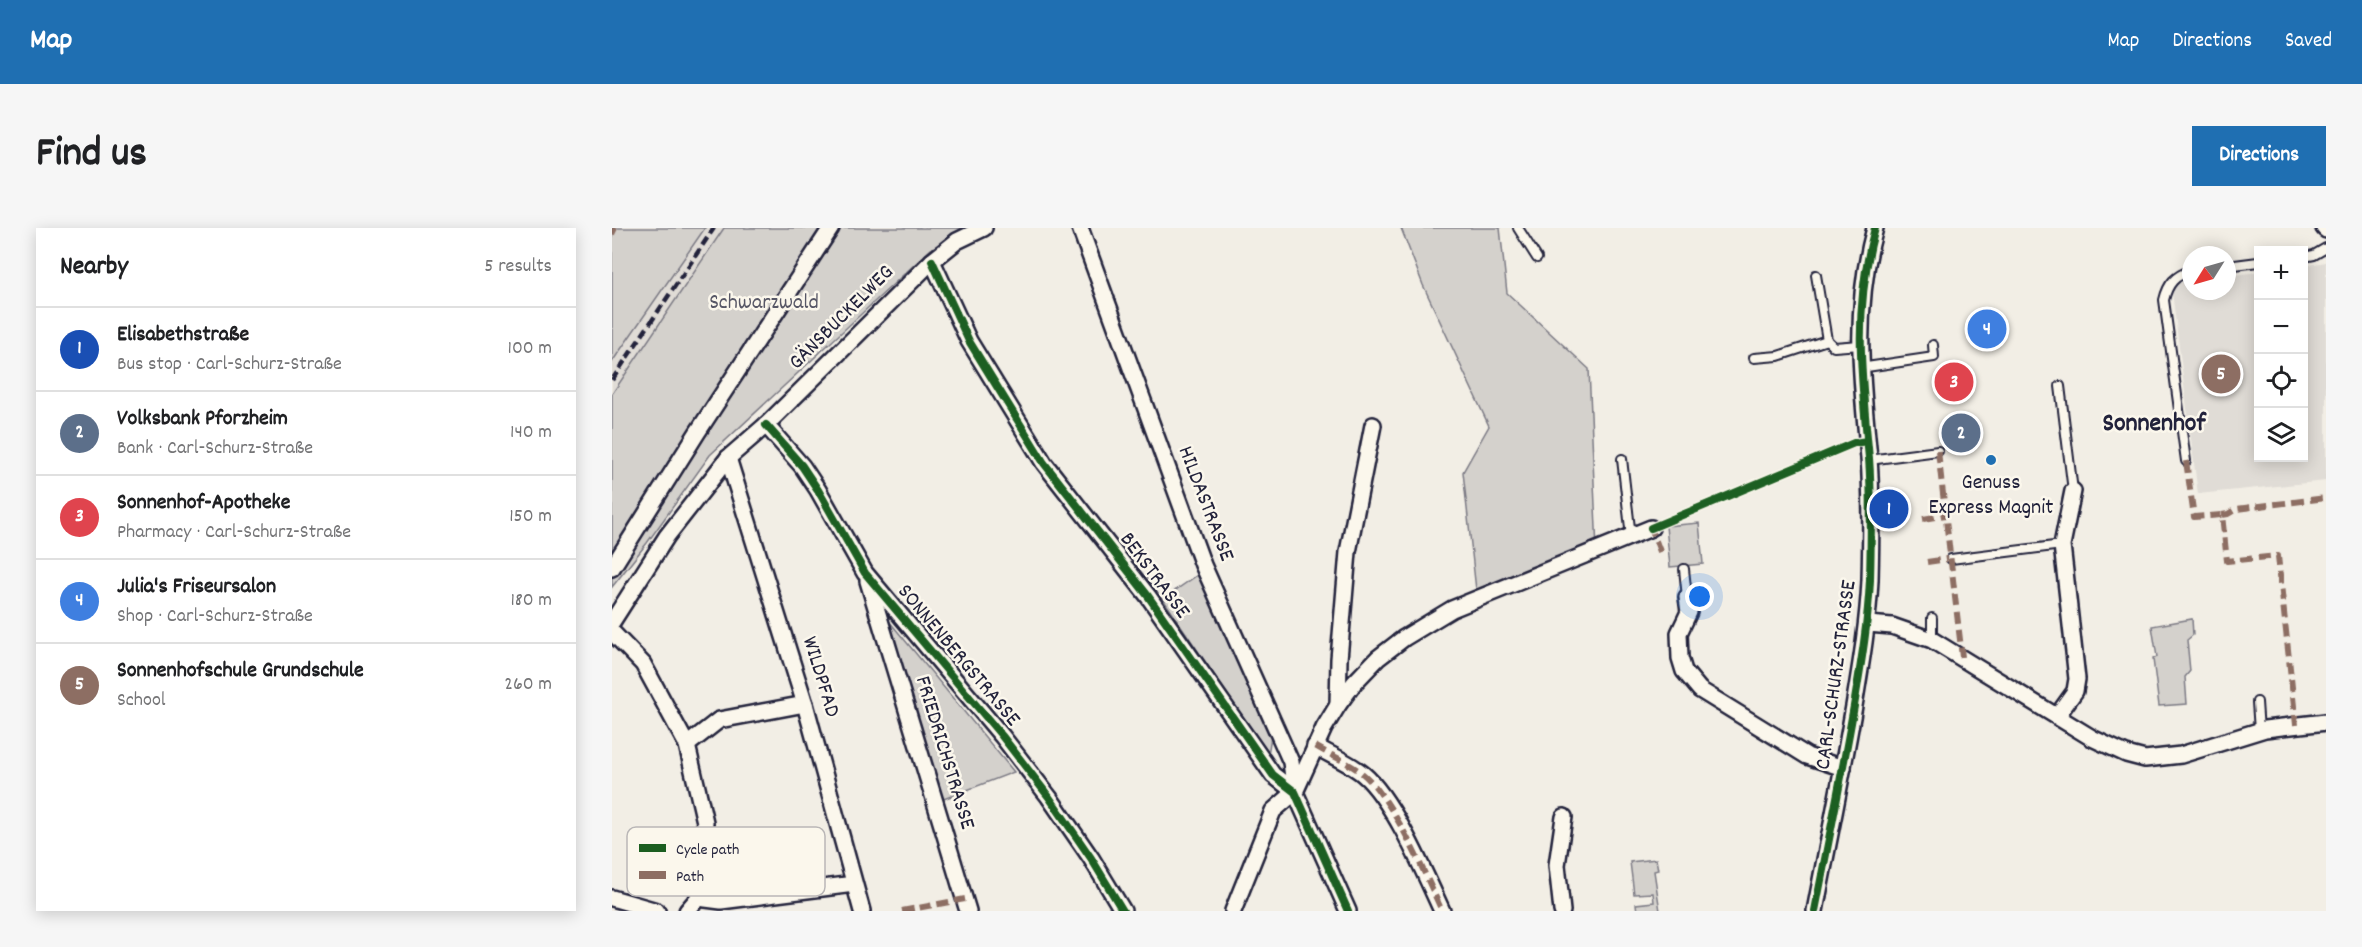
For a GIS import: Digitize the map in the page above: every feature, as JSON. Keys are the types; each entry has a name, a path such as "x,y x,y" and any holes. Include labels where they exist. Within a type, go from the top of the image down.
{"street":[{"path":"612,568 703,423 831,228"},
{"name":"GÄNSBUCKELWEG","path":"612,622 667,536 728,458 766,425 932,261 957,241 984,228"},
{"name":"HILDASTRASSE","path":"1080,228 1203,565 1291,762 1294,792"},
{"name":"CARL-SCHURZ-STRASSE","path":"1815,911 1868,624 1869,460 1860,368 1860,303 1866,261 1875,228"},
{"name":"BEKSTRASSE","path":"932,261 969,341 1044,463 1148,597 1273,774 1294,792 1348,911"},
{"name":"SONNENBERGSTRASSE","path":"766,425 808,474 865,573 1043,788 1091,858 1123,911"},
{"path":"1338,705 1339,659 1348,552 1373,425"},
{"name":"WILDPFAD","path":"728,458 805,704 862,911"},
{"path":"2057,716 2075,691 2077,679 2062,545 2073,491"},
{"path":"1233,911 1273,811 1294,792 1315,746 1338,705 1354,683 1378,658 1430,621 1477,599 1651,528"},
{"name":"FRIEDRICHSTRASSE","path":"865,573 968,911"},
{"path":"1687,597 1689,612 1679,633 1680,658 1691,682 1709,696 1807,756 1843,768"},
{"path":"1868,624 1892,626 1932,640 2111,747 2145,759 2181,755 2259,731 2326,722"},
{"path":"612,632 643,664 687,745 705,827"},
{"path":"687,745 719,720 805,704"},
{"path":"1315,746 1363,774 1378,791 1393,813 1442,911"},
{"path":"1562,911 1557,865 1563,813"},
{"path":"825,888 854,884"},
{"path":"687,911 698,898 721,901 760,896"},
{"path":"612,898 657,911"}],"lane":[{"path":"1518,228 1537,258"},
{"path":"2308,256 2326,248"},
{"path":"2236,265 2254,263"},
{"path":"2182,273 2172,281 2164,300 2187,461"},
{"path":"1816,275 1827,340 1834,347 1860,345"},
{"path":"1754,358 1778,356 1827,340"},
{"path":"1860,368 1934,357 1933,345"},
{"path":"2060,386 2073,491"},
{"path":"1869,460 1938,451"},
{"path":"1622,459 1630,537"},
{"path":"1951,559 2062,545"},
{"path":"1684,569 1687,597"},
{"path":"1932,618 1932,640"},
{"path":"2256,702 2259,731"}],"shaded area":[{"path":"705,228 724,228 612,394 612,362"},
{"path":"2326,262 2326,481 2198,494 2171,284 2182,282 2182,300 2236,300 2236,275 2254,273 2254,462 2308,462 2308,265"}],"green space":[{"name":"Schwarzwald","path":"612,228 705,228 612,362"},
{"name":"Schwarzwald","path":"724,228 972,228 932,248 710,455 647,543 612,587 612,394"},
{"path":"1401,228 1500,228 1507,293 1589,369 1597,551 1477,599 1463,472 1489,426 1423,285"},
{"path":"1699,523 1703,564 1670,567 1666,526"},
{"path":"1199,574 1271,736 1268,755 1163,599"},
{"path":"884,615 1014,772 941,800"},
{"path":"2192,619 2193,635 2187,640 2190,671 2185,677 2187,704 2159,706 2153,659 2157,657 2152,626"},
{"path":"1656,859 1658,870 1654,871 1660,911 1637,911 1636,904 1654,902 1653,893 1634,894 1630,862"}],"railway":[{"path":"612,380 714,228"}],"marked path":[{"path":"612,234 615,228"},
{"path":"1938,451 1962,657"},
{"path":"2186,461 2194,517 2222,515 2227,561 2278,556 2296,725"},
{"path":"2222,515 2236,509 2326,498"},
{"path":"1923,519 1946,515"},
{"path":"1655,526 1651,528 1661,554"},
{"path":"1927,562 1947,559"},
{"path":"1315,746 1358,770 1386,801 1407,838 1442,911"},
{"path":"902,911 965,899"}],"cycle path":[{"path":"1815,911 1854,706 1868,612 1871,488 1863,399 1861,315 1868,258 1875,228"},
{"path":"932,261 969,341 1044,463 1148,596 1273,775 1295,792 1348,911"},
{"path":"766,425 802,466 865,573 1002,736 1049,797 1091,858 1123,911"},
{"path":"1651,528 1854,443 1867,441"}],"place":[{"name":"Julia's Friseursalon","path":"1987,329"},
{"name":"Sonnenhofschule Grundschule","path":"2221,374"},
{"name":"Sonnenhof-Apotheke","path":"1954,382"},
{"name":"Volksbank Pforzheim","path":"1961,433"},
{"name":"Genuss Express Magnit","path":"1991,460"},
{"name":"Elisabethstraße","path":"1889,509"}],"district":[{"name":"Sonnenhof","path":"2154,424"}]}
